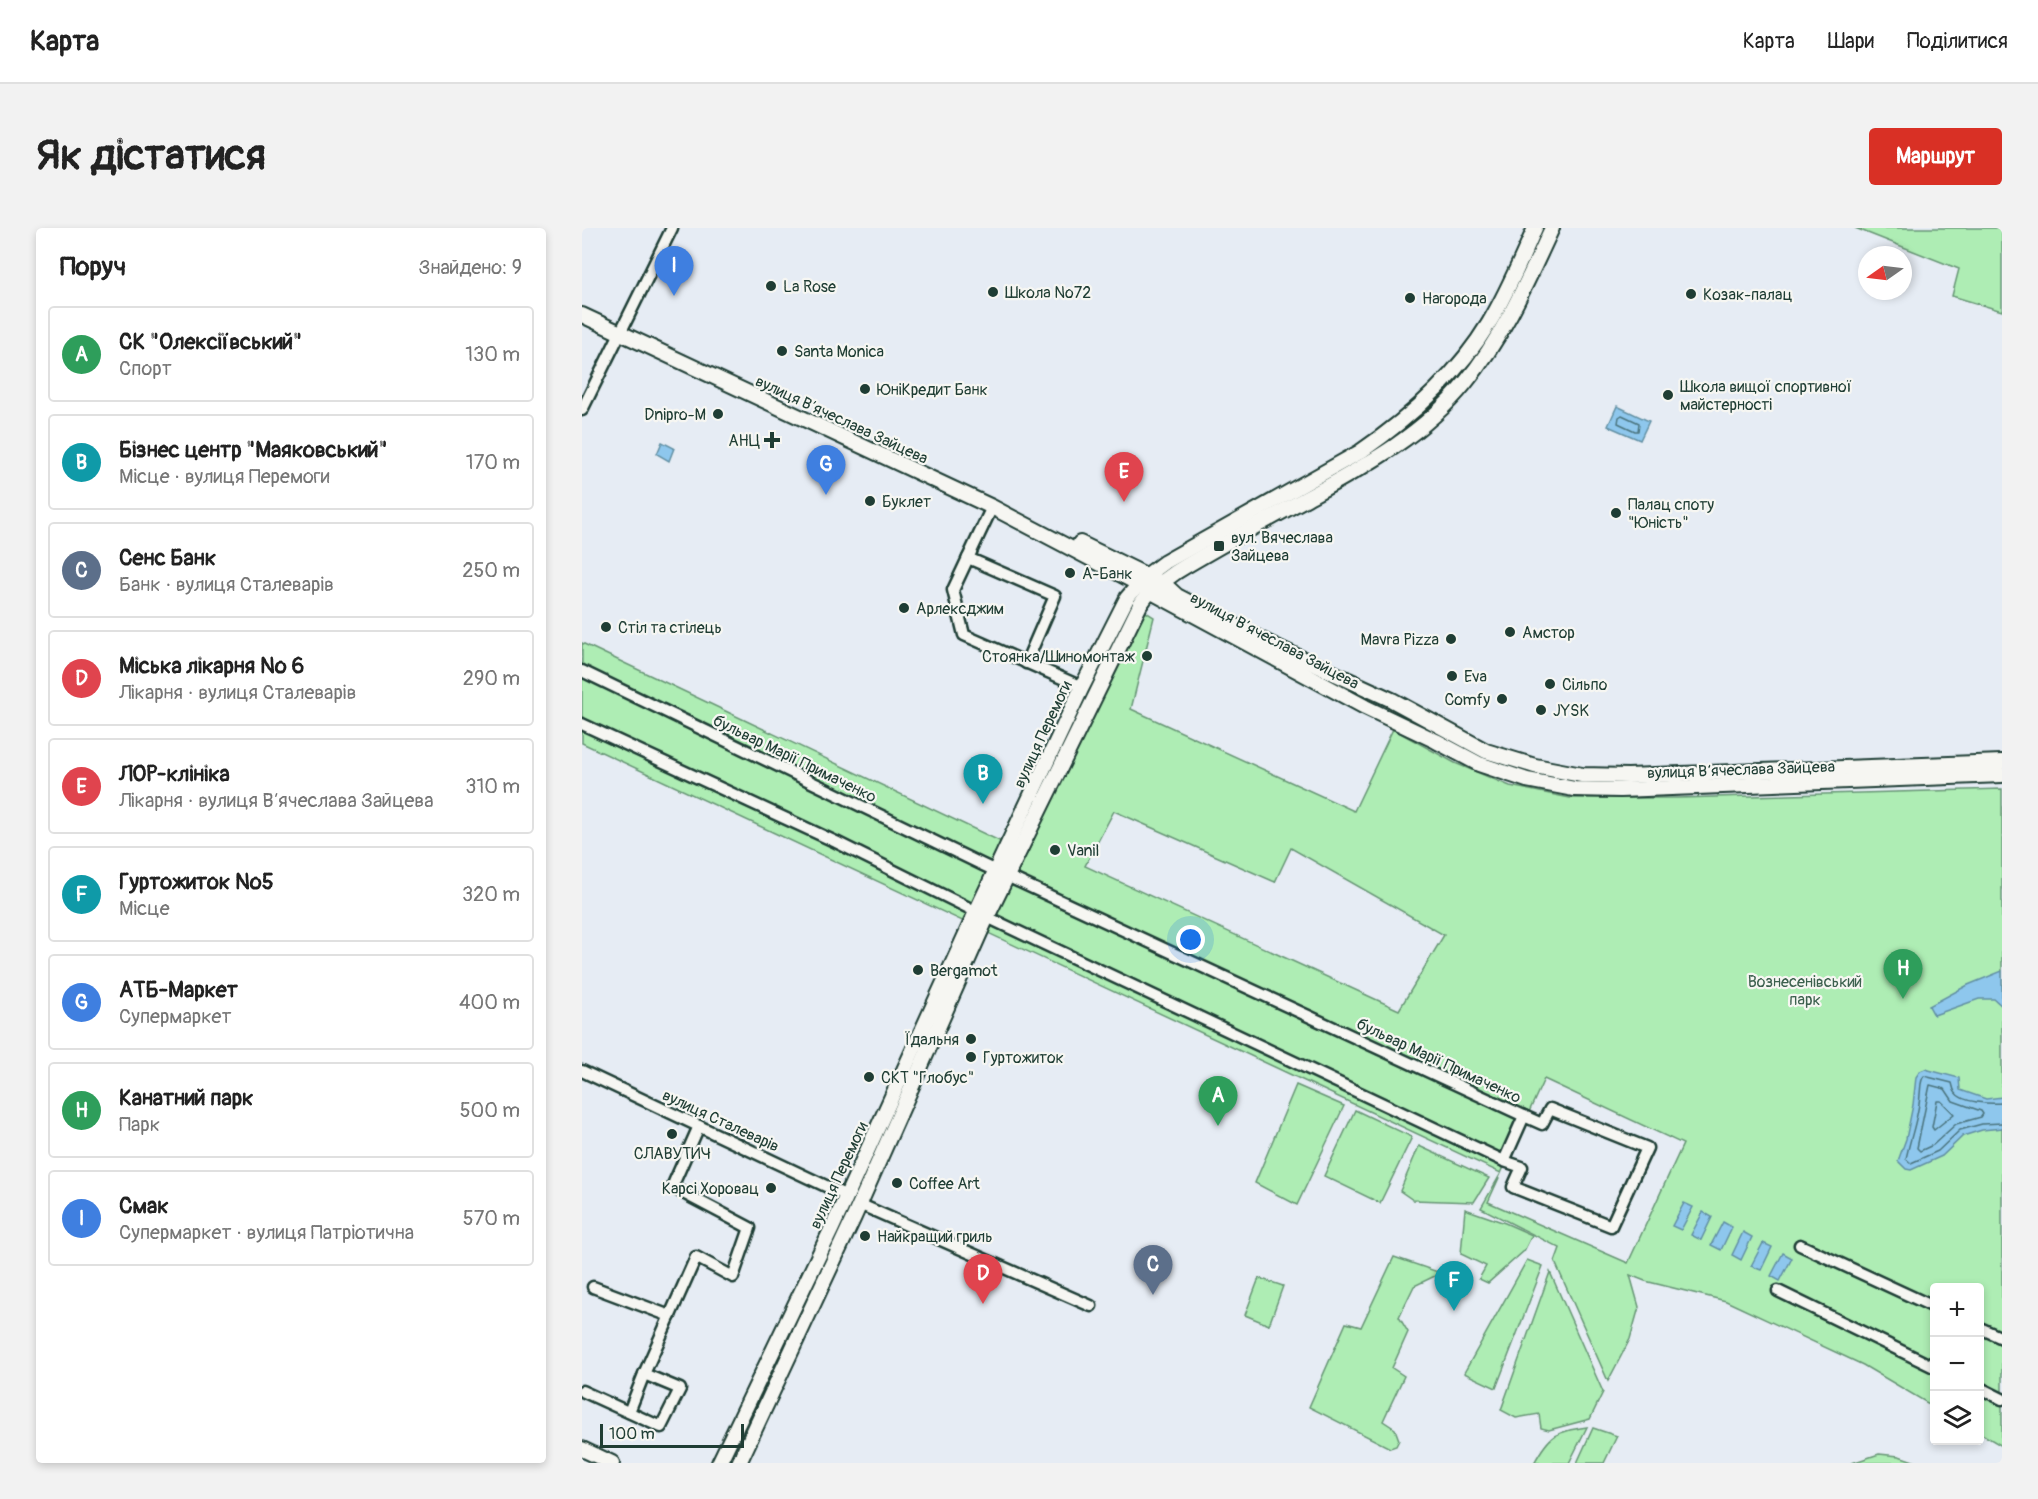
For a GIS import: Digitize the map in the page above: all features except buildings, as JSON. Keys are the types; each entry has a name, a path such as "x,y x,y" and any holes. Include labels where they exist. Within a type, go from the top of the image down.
{"main road":[{"name":"вулиця Перемоги","path":"1001,874 1140,605 1149,583 1165,562 1360,452 1410,415 1462,361 1489,323 1535,228"},
{"name":"вулиця Перемоги","path":"719,1463 1001,874 1082,687 1127,598 1149,583 1392,449 1424,426 1473,373 1503,329 1551,228"},
{"name":"вулиця Вʼячеслава Зайцева","path":"582,307 621,329 1187,601 1268,643 1392,700 1486,751 1535,766 1582,775 1628,776 2002,762"},
{"name":"вулиця Вʼячеслава Зайцева","path":"582,315 621,329 1149,583 1365,707 1479,764 1527,780 1575,789 1620,790 2002,775"},
{"path":"1462,361 1466,371 1473,373"},
{"path":"1442,384 1450,383 1453,386 1454,396"},
{"name":"вулиця Перемоги","path":"739,1463 859,1204 981,914"},
{"path":"582,1449 612,1463"}],"street":[{"path":"582,410 672,228"},
{"path":"992,507 953,590 964,635 1082,687"},
{"path":"968,558 1055,596 1026,663"},
{"name":"бульвар Марії Примаченко","path":"582,671 1001,874 1524,1116 1504,1161"},
{"path":"582,724 836,842 981,914 1504,1161 1522,1167 1513,1187 1611,1226 1647,1148 1550,1109 1542,1124 1524,1116"},
{"name":"вулиця Сталеварів","path":"582,1071 847,1196"},
{"path":"628,1412 696,1257 733,1277 750,1228 672,1187 699,1126"},
{"path":"859,1204 1091,1306"},
{"path":"1800,1245 1930,1305"},
{"path":"593,1287 670,1316"},
{"path":"1778,1291 1930,1365"},
{"path":"1984,1330 2002,1338"},
{"path":"582,1391 661,1427 680,1389 644,1374"},
{"path":"1984,1390 2002,1399"}],"green space":[{"path":"1855,228 2002,228 2002,311 1952,296 1959,269 1912,250 1912,246 1901,246"},
{"name":"Вознесенівський парк","path":"1141,609 1154,617 1131,709 1354,811 1393,729 1455,763 1510,786 1570,798 1678,798 2002,789 2002,1446 1984,1435 1984,1283 1930,1283 1930,1405 1863,1365 1726,1301 1645,1281 1630,1275 1639,1307 1630,1339 1608,1381 1555,1262 1560,1248 1481,1208 1501,1173 582,743 582,643 1027,854","holes":["1114,811 1275,882 1291,848 1444,935 1399,1010 1085,866","1544,1079 1683,1144 1628,1263 1488,1202"]},
{"path":"1296,1085 1344,1106 1297,1205 1255,1183"},
{"path":"1355,1110 1412,1137 1380,1203 1324,1176"},
{"path":"1419,1146 1489,1178 1474,1202 1413,1200 1400,1191"},
{"path":"1465,1209 1532,1235 1524,1251 1488,1283 1479,1279 1486,1266 1461,1254"},
{"path":"1394,1257 1441,1273 1414,1286 1399,1317 1408,1332 1392,1368 1404,1376 1383,1421 1395,1429 1399,1440 1396,1446 1390,1448 1309,1407 1346,1323 1361,1327"},
{"path":"1527,1260 1543,1266 1496,1388 1464,1373"},
{"path":"1550,1272 1603,1392 1590,1419 1549,1430 1541,1428 1539,1414 1516,1418 1501,1410"},
{"path":"1259,1278 1283,1286 1269,1325 1245,1315"},
{"path":"1587,1427 1569,1463 1534,1463 1554,1436"},
{"path":"1593,1428 1617,1436 1604,1463 1577,1463"},
{"path":"1879,1454 1899,1456 1919,1463 1852,1463"}],"water":[{"path":"1617,406 1649,421 1640,440 1608,426"},
{"path":"662,442 674,448 669,461 657,454"},
{"path":"2002,971 2002,1006 1994,999 1979,999 1934,1015 1929,1006 1968,985"},
{"path":"1925,1069 1959,1078 1960,1090 1986,1099 2002,1097 2002,1128 1982,1130 1963,1136 1942,1156 1911,1170 1906,1169 1898,1161 1906,1139 1916,1077 1920,1071"},
{"path":"1684,1203 1693,1207 1681,1230 1672,1226"},
{"path":"1703,1212 1712,1217 1701,1240 1691,1235"},
{"path":"1723,1222 1732,1227 1721,1250 1711,1245"},
{"path":"1743,1232 1752,1237 1741,1260 1732,1255"},
{"path":"1763,1243 1772,1247 1761,1270 1751,1266"},
{"path":"1783,1253 1792,1258 1780,1281 1771,1276"}],"place":[{"name":"La Rose","path":"771,286"},
{"name":"Школа №72","path":"993,292"},
{"name":"Козак-палац","path":"1691,294"},
{"name":"Смак","path":"674,296"},
{"name":"Нагорода","path":"1410,298"},
{"name":"Santa Monica","path":"782,351"},
{"name":"ЮніКредит Банк","path":"865,389"},
{"name":"Школа вищої спортивної майстерності","path":"1668,395"},
{"name":"Dnipro-M","path":"718,414"},
{"name":"АНЦ","path":"772,440"},
{"name":"АТБ-Маркет","path":"826,495"},
{"name":"Буклет","path":"870,501"},
{"name":"ЛОР-клініка","path":"1124,502"},
{"name":"Палац споту \"Юність\"","path":"1616,513"},
{"name":"вул. Вячеслава Зайцева","path":"1219,546"},
{"name":"А-Банк","path":"1070,573"},
{"name":"Арлексджим","path":"904,608"},
{"name":"Стіл та стілець","path":"606,627"},
{"name":"Амстор","path":"1510,632"},
{"name":"Mavra Pizza","path":"1451,639"},
{"name":"Стоянка/Шиномонтаж","path":"1147,656"},
{"name":"Eva","path":"1452,676"},
{"name":"Сільпо","path":"1550,684"},
{"name":"Comfy","path":"1502,699"},
{"name":"JYSK","path":"1541,710"},
{"name":"Бізнес центр \"Маяковський\"","path":"983,804"},
{"name":"Vanil","path":"1055,850"},
{"name":"Bergamot","path":"918,970"},
{"name":"Канатний парк","path":"1903,999"},
{"name":"Їдальня","path":"971,1039"},
{"name":"Гуртожиток","path":"971,1057"},
{"name":"СКТ \"Глобус\"","path":"869,1077"},
{"name":"СК \"Олексіївський\"","path":"1218,1126"},
{"name":"СЛАВУТИЧ","path":"672,1134"},
{"name":"Coffee Art","path":"897,1183"},
{"name":"Карсі Хоровац","path":"771,1188"},
{"name":"Найкращий гриль","path":"865,1236"},
{"name":"Сенс Банк","path":"1153,1295"},
{"name":"Мiська лiкарня № 6","path":"983,1304"},
{"name":"Гуртожиток №5","path":"1454,1311"}]}
